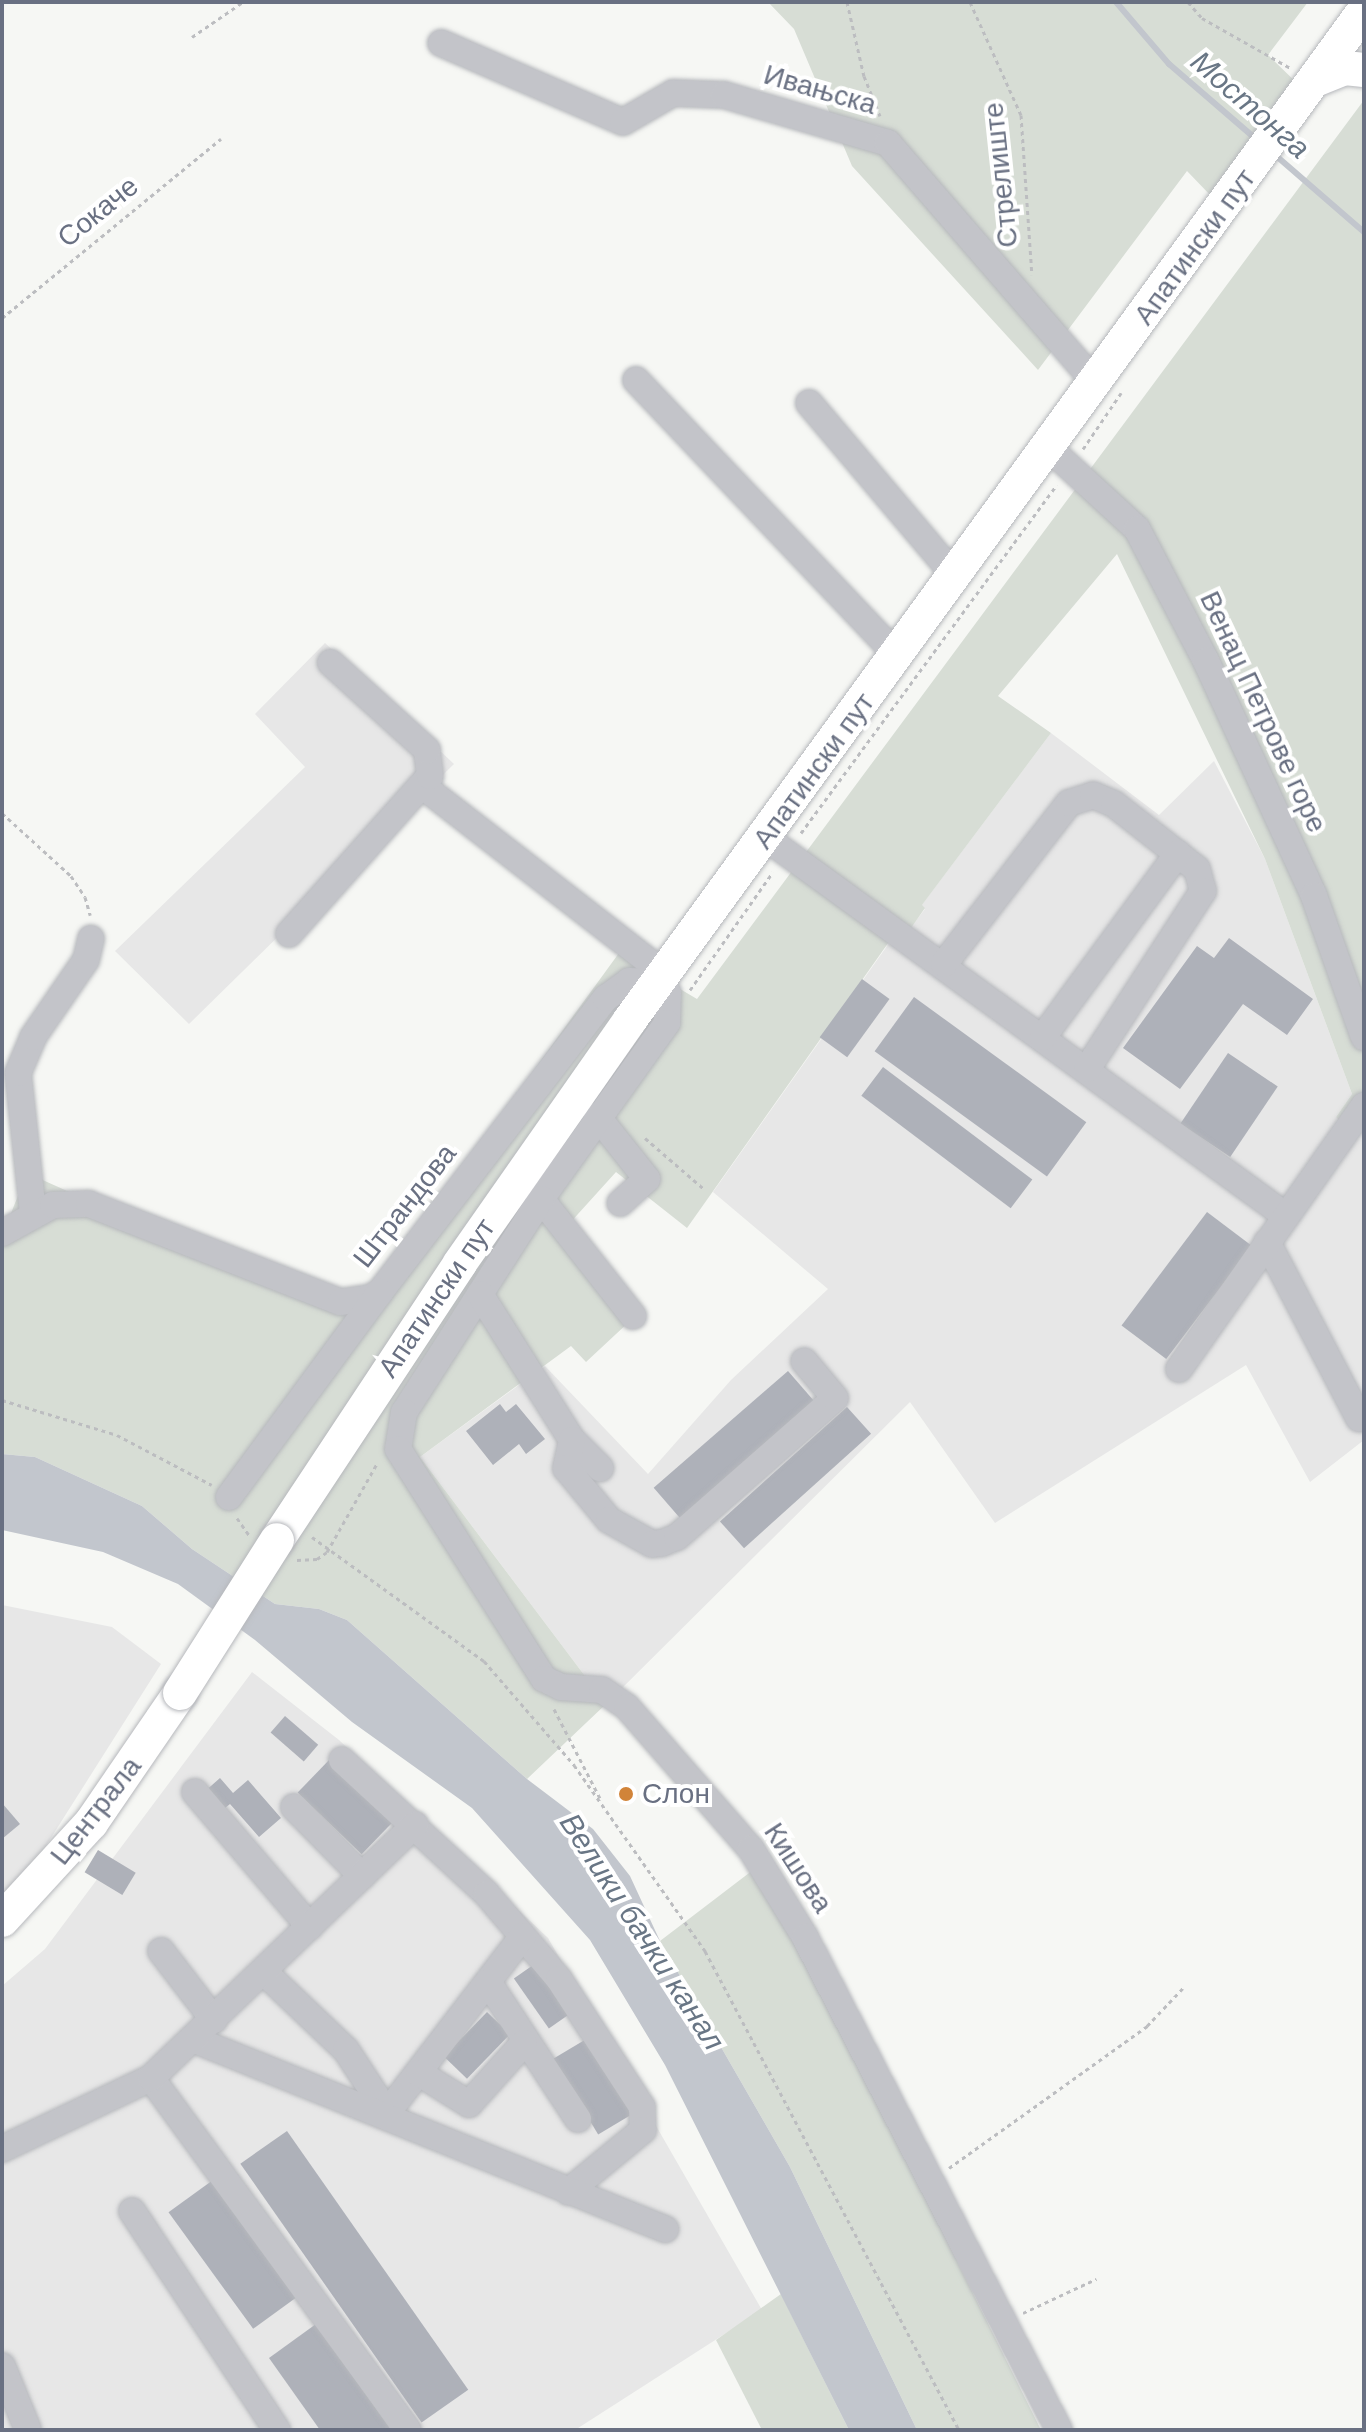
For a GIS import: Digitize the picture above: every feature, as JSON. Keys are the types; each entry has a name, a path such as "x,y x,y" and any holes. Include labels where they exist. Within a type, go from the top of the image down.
{"main road":[{"name":"Апатински пут","path":"180,1693 460,1263 662,978 776,845 897,655 956,577 1061,458 1246,177 1361,23"},
{"path":"1312,85 1345,68 1364,70"},
{"name":"Централа","path":"2,1920 91,1823 180,1693"}],"street":[{"name":"Ивањска","path":"441,43 623,122 673,93 724,95 888,143 1026,305 1109,386"},
{"path":"636,380 897,655"},
{"path":"809,403 956,577"},
{"name":"Венац Петрове горе","path":"1061,458 1137,529 1206,661 1314,896 1364,1037"},
{"path":"289,934 424,787 431,762 427,750 331,663"},
{"path":"424,787 662,978 668,993 667,1023 597,1116 541,1199 399,1425 403,1463 544,1679"},
{"path":"944,964 1076,797 1093,795 1114,804 1178,853 1201,879 1199,901 1087,1069"},
{"path":"776,845 944,964 1286,1216"},
{"path":"1043,1037 1178,853"},
{"path":"33,1213 18,1073 33,1037 86,960 91,939"},
{"name":"Штрандова","path":"2,1233 33,1213 53,1205 89,1204 341,1302 380,1292 606,998 629,981 662,978"},
{"path":"1179,1369 1364,1106"},
{"path":"597,1116 647,1179 620,1203"},
{"path":"541,1199 633,1316"},
{"path":"1267,1242 1359,1418"},
{"path":"229,1497 380,1292"},
{"path":"480,1294 572,1440 600,1468"},
{"path":"572,1440 566,1468 609,1520 652,1544 662,1543 677,1537 835,1398 804,1361"},
{"name":"Кишова","path":"544,1679 561,1687 602,1690 627,1707 751,1849 805,1937 993,2308 1059,2430"},
{"path":"342,1760 415,1825 523,1936 559,1979 642,2107 645,2121 637,2137 568,2192"},
{"path":"195,1792 310,1927"},
{"path":"294,1807 362,1876"},
{"path":"2,2149 151,2078 195,2040 415,1825"},
{"path":"387,2113 523,1936"},
{"path":"161,1951 214,2020"},
{"path":"264,1972 346,2050 387,2113"},
{"path":"488,1982 524,2043 578,2119"},
{"path":"195,2040 387,2113 568,2192 665,2229"},
{"path":"419,2073 469,2104 524,2043"},
{"path":"151,2078 408,2430"},
{"path":"132,2211 277,2430"},
{"path":"2,2366 28,2430"}],"path":[{"path":"192,37 243,2"},
{"path":"847,2 864,76 888,143"},
{"name":"Стрелиште","path":"970,2 1021,115 1033,284 1026,305"},
{"path":"1188,2 1202,18 1312,85"},
{"name":"Сокаче","path":"2,318 221,139"},
{"path":"667,1023 776,845 1061,458 1109,386"},
{"path":"2,813 71,876 85,897 91,939"},
{"path":"638,1132 703,1188"},
{"path":"2,1400 117,1435 229,1497 236,1517 274,1548 317,1559 327,1552 399,1425"},
{"path":"327,1552 484,1661 538,1719 607,1812 705,1951 959,2430"},
{"path":"544,1679 555,1714 607,1812"},
{"path":"930,2181 1147,2026 1183,1988"},
{"path":"993,2308 1002,2323 1096,2279"}],"shaded area":[{"path":"768,2 1308,2 1268,55 1300,86 1212,197 1187,171 1038,370 852,166 794,29"},
{"path":"1364,100 1364,1127 1356,1136 1336,1117 1352,1094 1265,859 1117,554 998,696 1051,733 922,905 925,908 911,928 903,922 687,1228 616,1172 559,1235 630,1321 586,1362 571,1346 420,1457 606,1704 527,1779 347,1620 319,1609 275,1604 192,1549 142,1506 35,1457 2,1454 2,1236 27,1173 353,1319 619,953 697,999"},
{"path":"325,643 454,764 189,1024 115,951 305,767 255,714"},
{"path":"1051,733 1159,815 1214,761 1265,859 1352,1094 1336,1117 1364,1127 1364,1440 1310,1482 1246,1365 995,1523 910,1402 606,1704 420,1457 545,1366 648,1474 731,1380 828,1289 713,1192 904,922 911,927 925,909 921,906"},
{"path":"2,1605 112,1627 161,1664 42,1852 2,1900"},
{"path":"252,1672 339,1740 548,1938 762,2310 575,2430 2,2430 2,1986 45,1949"},
{"path":"753,1870 796,1937 1041,2430 917,2430 790,2167 660,1941"},
{"path":"781,2294 849,2430 762,2430 716,2340"}],"water":[{"name":"Велики бачки канал","path":"2,1454 35,1457 142,1506 192,1549 275,1604 319,1609 347,1620 527,1779 593,1829 630,1876 660,1941 790,2167 917,2430 849,2430 665,2065 590,1940 472,1808 352,1722 255,1640 178,1584 103,1552 2,1530"}],"building":[{"path":"1229,938 1313,999 1287,1035 1243,1004 1180,1089 1123,1048 1197,946 1214,958"},
{"path":"862,979 890,999 847,1057 820,1037"},
{"path":"914,997 1086,1122 1047,1176 875,1051"},
{"path":"1228,1053 1278,1087 1230,1157 1180,1123"},
{"path":"883,1067 1032,1180 1011,1208 861,1096"},
{"path":"1207,1212 1252,1246 1166,1359 1122,1325"},
{"path":"788,1371 817,1404 683,1521 654,1488"},
{"path":"500,1404 506,1412 516,1404 545,1439 526,1454 519,1444 493,1465 466,1431"},
{"path":"847,1407 871,1434 744,1548 720,1521"},
{"path":"285,1716 318,1745 304,1761 271,1733"},
{"path":"331,1758 395,1820 362,1854 298,1793"},
{"path":"220,1778 233,1793 248,1780 281,1818 259,1837 230,1804 220,1812 203,1793"},
{"path":"2,1803 20,1824 2,1839"},
{"path":"98,1850 136,1873 122,1895 85,1872"},
{"path":"536,1963 571,2013 549,2028 514,1978"},
{"path":"487,2012 510,2034 467,2079 444,2057"},
{"path":"588,2038 633,2113 598,2135 553,2059"},
{"path":"287,2131 468,2390 422,2423 240,2164"},
{"path":"213,2180 298,2296 253,2329 169,2212"},
{"path":"316,2324 391,2430 320,2430 269,2358"}],"waterway":[{"name":"Мостонга","path":"1116,2 1169,64 1256,139"},
{"name":"Мостонга","path":"1274,154 1364,232"}],"place":[{"name":"Слон","path":"626,1794"}]}
